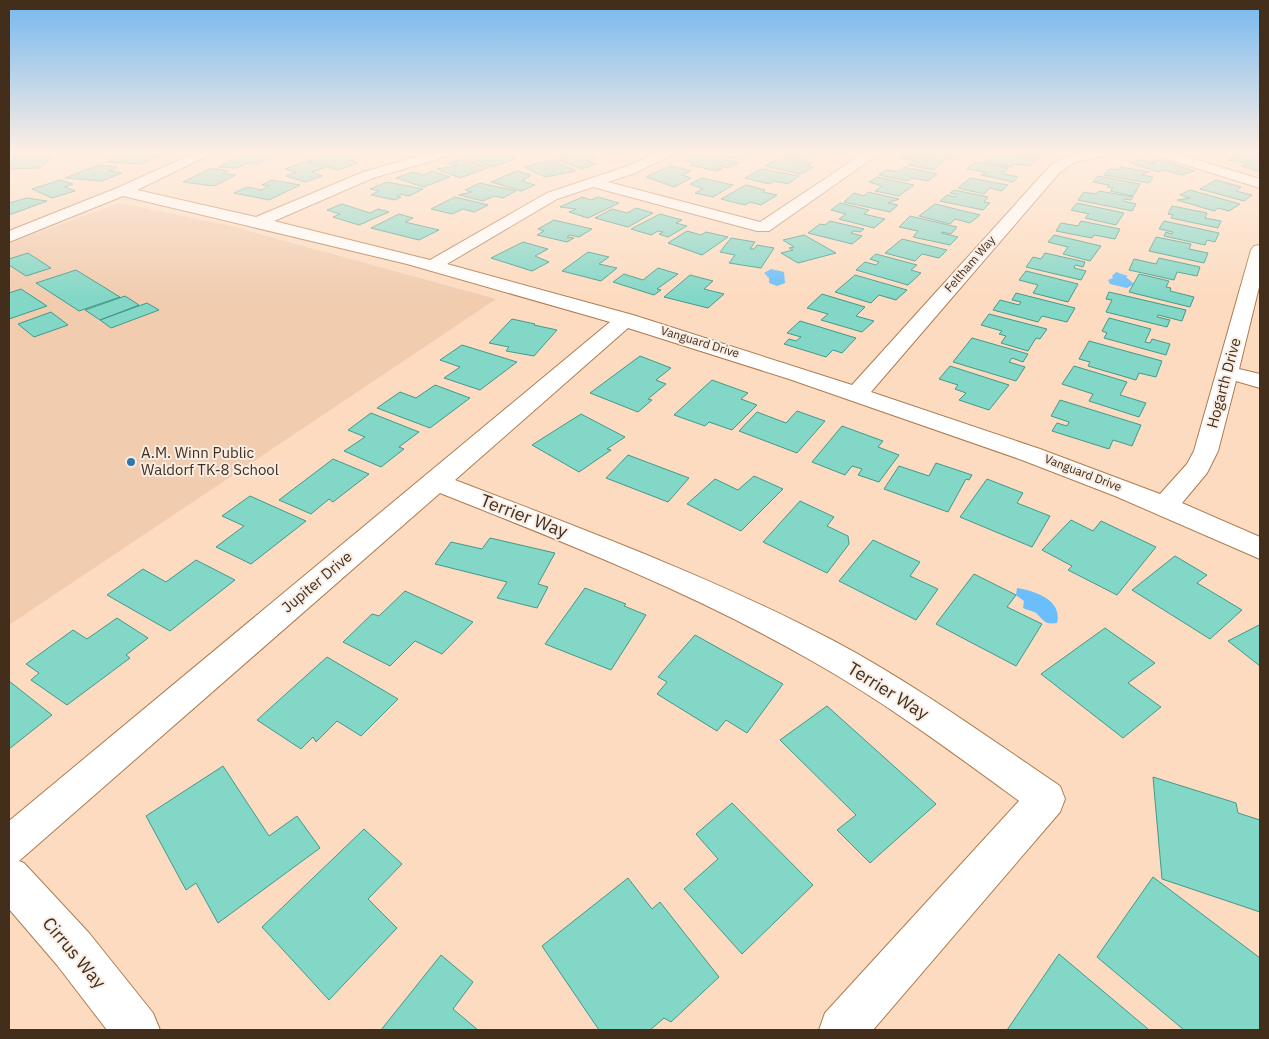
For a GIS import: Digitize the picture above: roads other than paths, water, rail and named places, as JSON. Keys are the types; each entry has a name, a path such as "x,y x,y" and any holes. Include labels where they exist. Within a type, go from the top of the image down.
{"street":[{"path":"9,237 96,201"},
{"name":"Vanguard Drive","path":"170,201 260,221 433,265 626,319 857,394 1078,470 1166,505 1260,549"},
{"path":"260,221 305,201"},
{"path":"433,265 543,201"},
{"path":"664,201 763,228 802,201"},
{"name":"Feltham Way","path":"857,394 1026,201"},
{"name":"Hogarth Drive","path":"1166,505 1198,467 1206,451 1260,250"},
{"name":"Jupiter Drive","path":"9,846 626,319"},
{"path":"1227,372 1260,381"},
{"name":"Terrier Way","path":"436,482 583,539 736,607 822,651 928,715 1046,799 842,1030"},
{"name":"Cirrus Way","path":"9,878 73,949 136,1030"}],"water":[{"path":"771,269 784,272 785,283 777,286 769,283 769,278 764,273"},
{"path":"1116,272 1128,276 1126,277 1134,284 1127,288 1110,284 1108,280 1113,278 1112,276"},
{"path":"1017,588 1039,594 1052,603 1058,615 1057,623 1047,623 1036,613 1023,608 1024,601 1016,595"}],"place":[{"name":"A.M. Winn Public Waldorf TK-8 School","path":"131,462"}]}
